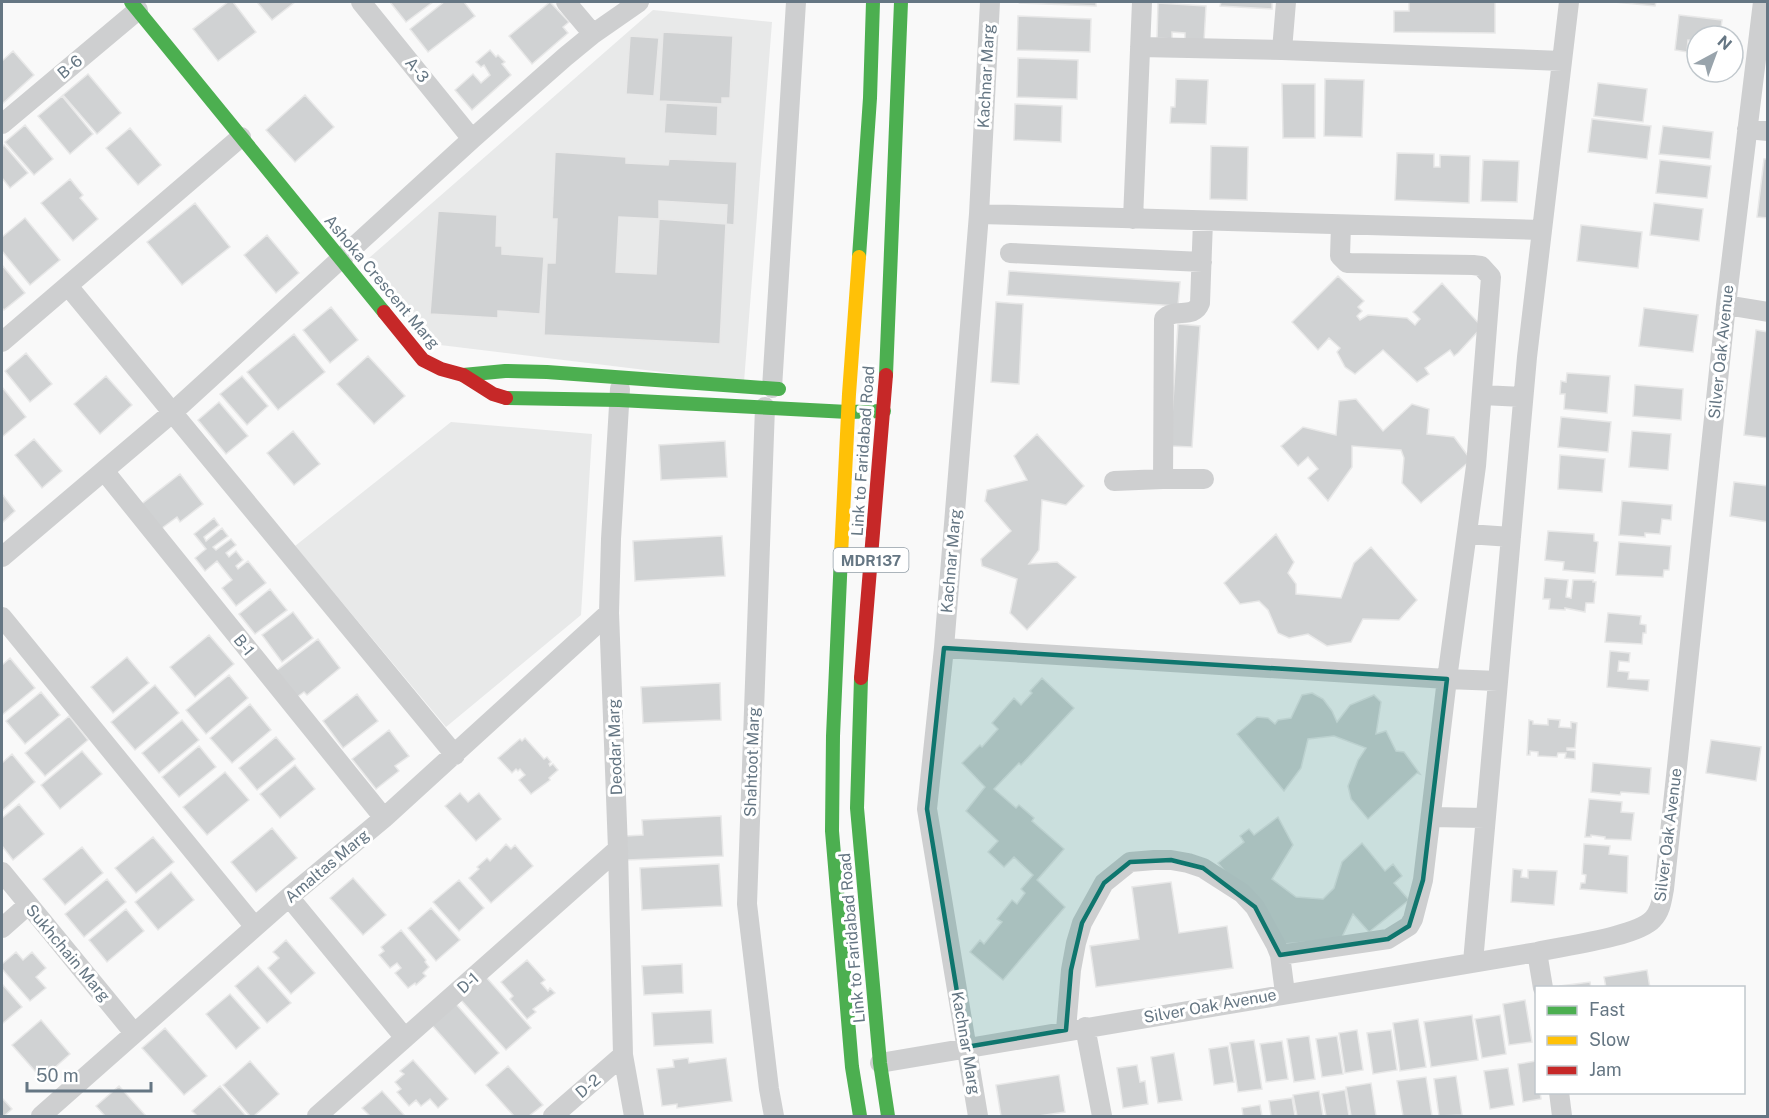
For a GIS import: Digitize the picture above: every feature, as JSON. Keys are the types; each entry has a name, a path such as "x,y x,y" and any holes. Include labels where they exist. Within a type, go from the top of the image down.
{"main road":[{"name":"Link to Faridabad Road","path":"860,1116 852,1067 832,831 833,736 848,412 844,394 870,98 873,2"},
{"name":"Link to Faridabad Road","path":"888,1116 880,1063 857,808 862,659 885,395 901,2"},
{"name":"Ashoka Crescent Marg","path":"135,6 423,360 441,369 464,375 493,394 507,398 619,400 848,412 884,411"},
{"path":"464,375 514,370 781,389"},
{"path":"844,394 885,395"}],"street":[{"name":"A-3","path":"361,2 472,139"},
{"path":"566,2 592,34"},
{"path":"2,558 173,412 472,139 592,34 639,2"},
{"path":"781,389 794,23 789,2"},
{"name":"Kachnar Marg","path":"978,1116 927,809 944,648 979,214 990,2"},
{"path":"1132,219 1142,2"},
{"path":"1282,50 1286,2"},
{"path":"1473,962 1523,397 1569,2"},
{"name":"Silver Oak Avenue","path":"880,1063 1537,952 1635,931 1653,919 1660,908 1666,877 1726,305 1763,2"},
{"name":"B-6","path":"2,124 135,6"},
{"path":"1140,47 1562,61"},
{"path":"1747,129 1767,131"},
{"path":"2,342 241,137"},
{"path":"979,214 1541,230"},
{"path":"1163,479 1164,319 1171,314 1191,313 1198,308 1203,220"},
{"path":"1280,955 1388,939 1409,926 1416,911 1423,880 1447,679 1468,534 1492,287 1488,272 1481,266 1347,263 1340,256 1341,225"},
{"path":"1010,253 1202,262"},
{"path":"68,286 455,755"},
{"path":"1726,305 1767,312"},
{"name":"Deodar Marg","path":"621,378 611,539 609,614 623,1055 634,1116"},
{"path":"1482,395 1523,397"},
{"name":"Shahtoot Marg","path":"765,407 747,904 774,1116"},
{"name":"B-1","path":"105,471 384,818"},
{"path":"1114,481 1204,479"},
{"path":"1468,534 1511,537"},
{"name":"Amaltas Marg","path":"41,1116 289,897 384,818 609,614"},
{"path":"2,617 255,927"},
{"path":"944,648 1498,681"},
{"path":"1431,817 1485,818"},
{"name":"D-1","path":"317,1116 618,849"},
{"path":"1102,1116 1076,1029 1071,970 1082,922 1104,883 1130,862 1171,860 1203,868 1242,893 1255,907 1280,955 1285,993"},
{"name":"Sukhchain Marg","path":"2,872 135,1033"},
{"path":"289,897 405,1038"},
{"path":"2,928 28,905"},
{"path":"1537,952 1543,986"},
{"name":"D-2","path":"553,1116 623,1055"},
{"path":"1559,1094 1562,1116"}],"highlighted area":[{"path":"944,648 1447,679 1423,880 1409,926 1388,939 1280,955 1255,907 1203,868 1171,860 1130,862 1104,883 1082,923 1071,970 1066,1030 966,1047 927,809"}],"shaded area":[{"path":"653,10 772,22 744,382 432,344 361,265"},
{"path":"451,422 592,434 581,615 446,727 295,546"}],"building":[{"path":"228,2 233,2 256,32 218,61 193,29"},
{"path":"257,2 295,2 272,20"},
{"path":"390,2 433,2 406,22"},
{"path":"444,2 464,2 475,16 428,52 410,29"},
{"path":"550,2 569,22 563,27 568,33 532,64 509,36"},
{"path":"1096,2 1096,6 1020,3"},
{"path":"1221,2 1272,2 1272,9 1220,6"},
{"path":"1409,2 1495,2 1495,33 1394,32 1394,11 1409,11"},
{"path":"1614,2 1656,2 1655,6"},
{"path":"1158,3 1206,6 1204,41 1185,40 1185,33 1172,32 1172,39 1157,38"},
{"path":"1679,15 1722,20 1722,24 1685,24 1685,52 1675,50"},
{"path":"1018,16 1091,19 1090,52 1017,50"},
{"path":"663,32 733,36 730,98 722,98 722,104 659,101"},
{"path":"630,36 659,38 654,96 626,94"},
{"path":"490,50 505,62 502,64 511,75 472,110 455,90 473,74 481,83 490,75 484,65 481,67 476,62"},
{"path":"13,51 34,75 2,104 2,61"},
{"path":"1018,58 1078,60 1077,99 1017,97"},
{"path":"88,74 121,113 97,134 63,95"},
{"path":"1176,79 1208,80 1206,124 1170,123 1171,107 1175,107"},
{"path":"1325,79 1364,80 1362,137 1324,136"},
{"path":"1598,83 1647,89 1643,122 1594,116"},
{"path":"1282,84 1315,84 1315,138 1283,138"},
{"path":"305,95 334,127 295,162 266,130"},
{"path":"62,96 93,134 70,154 38,116"},
{"path":"666,103 718,106 717,136 664,133"},
{"path":"1015,104 1062,106 1061,142 1014,140"},
{"path":"1592,119 1651,126 1647,159 1588,152"},
{"path":"25,125 53,159 34,175 5,142"},
{"path":"1663,126 1713,132 1710,159 1659,154"},
{"path":"130,128 161,165 138,185 106,148"},
{"path":"4,145 28,173 10,188 2,178 2,147"},
{"path":"1211,146 1248,147 1247,200 1210,199"},
{"path":"555,152 626,157 626,163 668,165 669,159 737,162 734,225 726,224 720,344 544,335 547,263 555,263 557,219 552,219","holes":["659,201 727,205 726,224 659,219","619,217 659,219 656,274 616,272"]},
{"path":"1397,153 1434,154 1434,167 1440,167 1440,155 1470,156 1469,203 1395,200"},
{"path":"1764,159 1768,159 1768,218 1757,217"},
{"path":"1483,160 1519,161 1517,202 1481,201"},
{"path":"1660,160 1711,166 1707,198 1656,193"},
{"path":"70,179 83,195 80,198 98,219 73,241 41,203"},
{"path":"195,203 230,247 182,285 147,242"},
{"path":"1654,203 1703,209 1699,241 1650,235"},
{"path":"438,211 497,215 496,246 502,246 502,254 544,257 540,314 498,311 498,318 430,314"},
{"path":"25,218 60,260 30,285 2,251 2,237"},
{"path":"1581,225 1642,232 1638,268 1577,261"},
{"path":"267,235 299,273 276,293 244,255"},
{"path":"2,265 25,293 4,310 2,308"},
{"path":"1009,271 1180,282 1178,306 1007,295"},
{"path":"1338,276 1364,301 1358,307 1362,311 1357,316 1360,320 1368,315 1407,318 1415,325 1420,319 1413,312 1442,283 1482,327 1454,356 1450,350 1425,368 1429,374 1417,382 1383,350 1355,374 1345,367 1337,352 1340,348 1329,338 1318,350 1292,322"},
{"path":"996,302 1023,304 1019,384 991,382"},
{"path":"331,307 358,340 330,363 303,330"},
{"path":"1644,308 1698,315 1693,352 1639,346"},
{"path":"1178,324 1200,326 1192,447 1170,446"},
{"path":"1756,330 1768,332 1768,438 1744,435"},
{"path":"294,334 325,372 278,410 247,372"},
{"path":"26,353 52,384 30,402 5,371"},
{"path":"368,356 405,396 374,424 337,384"},
{"path":"1567,373 1610,376 1607,413 1564,409 1565,394 1560,394 1561,381 1566,382"},
{"path":"106,376 132,405 100,434 74,404"},
{"path":"242,376 268,406 247,425 220,394"},
{"path":"1635,385 1683,389 1681,420 1633,416"},
{"path":"2,387 26,417 2,437"},
{"path":"1356,399 1383,431 1412,404 1429,409 1427,434 1454,437 1471,460 1421,503 1402,483 1404,458 1401,450 1352,446 1352,467 1328,501 1308,478 1318,469 1308,457 1298,466 1281,446 1303,427 1336,435 1339,401"},
{"path":"219,402 248,436 226,454 198,420"},
{"path":"1561,417 1611,422 1608,452 1558,447"},
{"path":"293,431 320,464 294,485 267,453"},
{"path":"1632,431 1671,434 1668,470 1629,467"},
{"path":"1037,434 1084,486 1066,505 1042,500 1039,550 1029,564 1057,562 1076,577 1027,630 1010,613 1017,579 982,566 981,559 1011,531 985,501 987,490 1027,480 1014,456"},
{"path":"34,439 62,471 42,488 15,455"},
{"path":"725,441 727,477 661,480 659,445"},
{"path":"1560,455 1605,459 1602,492 1558,489"},
{"path":"180,474 203,504 180,522 177,517 158,531 139,506"},
{"path":"1734,482 1768,486 1768,522 1730,516"},
{"path":"2,494 15,511 2,523"},
{"path":"1622,501 1672,505 1671,520 1662,519 1660,534 1645,533 1645,537 1619,535"},
{"path":"214,518 219,525 204,537 206,541 222,528 228,536 213,547 216,550 231,539 236,545 226,553 229,557 236,551 243,560 236,566 238,569 248,561 266,583 236,606 222,588 232,580 217,561 205,571 195,558 206,549 194,534"},
{"path":"1548,531 1594,534 1594,541 1598,542 1595,573 1563,570 1564,562 1545,560"},
{"path":"1276,534 1294,562 1288,573 1296,584 1296,594 1341,598 1354,563 1371,547 1417,600 1399,620 1363,619 1351,642 1327,646 1308,634 1289,638 1278,633 1268,610 1259,601 1240,604 1224,583"},
{"path":"722,536 725,576 635,581 633,541"},
{"path":"1619,542 1671,546 1669,570 1664,570 1663,577 1616,575"},
{"path":"1545,578 1568,580 1566,597 1571,598 1573,580 1593,580 1596,582 1594,603 1586,603 1585,612 1565,608 1565,610 1549,609 1550,599 1543,599"},
{"path":"270,589 287,610 255,634 239,614"},
{"path":"293,612 313,638 282,662 262,635"},
{"path":"1608,613 1641,616 1640,624 1646,625 1642,644 1605,642"},
{"path":"209,635 234,664 195,697 170,667"},
{"path":"318,639 340,668 307,695 304,692 297,697 276,671"},
{"path":"1610,651 1630,653 1629,662 1619,661 1618,671 1629,672 1628,679 1649,680 1648,691 1607,687"},
{"path":"127,657 149,683 113,713 91,687"},
{"path":"10,658 35,688 2,715 2,665"},
{"path":"229,675 248,698 206,734 186,710"},
{"path":"1042,678 1074,708 1021,765 1019,763 994,789 1016,808 1019,805 1034,818 1032,821 1064,849 1037,880 1065,907 1003,980 970,952 980,940 984,944 1002,922 997,919 1012,900 1017,904 1025,893 1021,889 1033,875 1014,857 1004,867 988,852 998,841 966,811 985,787 962,763 980,745 982,747 998,729 992,723 1014,698 1021,705"},
{"path":"720,683 721,720 643,723 641,687"},
{"path":"155,685 179,713 135,750 111,722"},
{"path":"41,692 60,715 25,744 6,721"},
{"path":"1312,693 1323,699 1337,722 1350,705 1374,695 1381,702 1376,734 1386,731 1396,751 1404,752 1420,774 1417,773 1368,819 1351,799 1348,786 1358,760 1366,748 1334,736 1308,739 1301,768 1284,791 1237,734 1257,717 1268,718 1275,724 1278,720 1291,718 1302,695"},
{"path":"357,694 378,721 343,748 323,721"},
{"path":"250,704 271,730 232,763 210,738"},
{"path":"69,716 88,740 45,776 25,753"},
{"path":"1548,719 1560,720 1559,727 1571,728 1571,722 1577,723 1575,748 1567,748 1567,750 1575,751 1575,759 1565,758 1566,753 1558,753 1557,757 1538,756 1538,752 1530,751 1530,755 1527,755 1529,720 1533,721 1533,724 1548,725"},
{"path":"182,720 199,740 159,773 142,753"},
{"path":"389,730 409,756 395,766 399,771 376,789 352,759"},
{"path":"276,737 295,759 257,790 239,768"},
{"path":"525,738 544,759 547,757 551,762 550,766 553,764 558,770 549,778 550,780 531,794 519,780 525,775 520,769 512,773 498,758 520,739 522,741"},
{"path":"1711,740 1761,747 1756,781 1706,773"},
{"path":"199,746 216,767 179,797 162,777"},
{"path":"82,751 102,774 60,809 41,785"},
{"path":"12,754 35,782 2,811 2,763"},
{"path":"1593,763 1651,768 1649,794 1621,792 1620,795 1591,792"},
{"path":"295,765 315,789 280,818 260,794"},
{"path":"225,772 249,800 207,835 183,807"},
{"path":"460,793 468,802 479,793 501,819 476,841 445,806"},
{"path":"1589,799 1622,802 1621,812 1634,813 1631,840 1605,839 1605,837 1591,835 1591,837 1585,837"},
{"path":"19,804 44,834 13,860 2,846 2,818"},
{"path":"721,816 723,856 627,860 626,836 643,835 642,820"},
{"path":"1278,817 1293,845 1272,879 1296,897 1323,899 1334,888 1342,862 1362,843 1385,871 1393,864 1402,876 1394,883 1409,900 1369,932 1353,914 1341,939 1284,944 1218,863 1244,842 1240,836 1249,829 1254,835"},
{"path":"272,828 297,858 256,892 231,862"},
{"path":"153,837 174,862 136,893 115,868"},
{"path":"506,844 511,849 515,845 533,866 491,903 469,878 479,869 477,867 487,858 490,861"},
{"path":"1584,844 1610,846 1609,854 1628,856 1627,893 1580,889 1581,883 1585,883 1586,875 1582,874"},
{"path":"82,847 103,873 65,905 43,879"},
{"path":"719,864 722,906 642,910 640,868"},
{"path":"1513,869 1522,870 1521,877 1528,878 1528,870 1557,871 1554,905 1511,902"},
{"path":"171,872 194,900 158,930 135,902"},
{"path":"353,878 386,915 363,935 330,898"},
{"path":"107,879 126,902 84,937 65,914"},
{"path":"459,880 484,908 459,931 433,902"},
{"path":"1171,882 1179,933 1227,926 1233,968 1096,987 1090,946 1139,939 1132,887"},
{"path":"431,908 460,940 436,961 408,928"},
{"path":"126,909 144,931 107,962 89,940"},
{"path":"401,930 426,960 429,967 423,973 426,976 416,985 415,983 408,988 395,973 401,968 397,963 390,968 379,955 384,951 381,947"},
{"path":"286,940 315,973 291,994 268,968 279,958 273,952"},
{"path":"16,952 23,960 32,952 46,968 36,977 46,988 30,1001 2,969 2,964"},
{"path":"527,960 545,980 541,983 548,991 550,988 555,993 533,1009 536,1012 527,1019 510,999 513,996 501,982"},
{"path":"682,964 683,993 644,995 642,966"},
{"path":"258,966 291,1003 267,1023 235,986"},
{"path":"1647,970 1650,986 1606,986 1604,977"},
{"path":"486,977 531,1028 506,1050 461,1000"},
{"path":"1590,982 1591,986 1560,986"},
{"path":"2,984 22,1007 3,1023 2,1022"},
{"path":"230,994 260,1028 236,1049 206,1014"},
{"path":"1525,1000 1532,1042 1509,1045 1503,1004"},
{"path":"455,1003 499,1053 475,1074 431,1024"},
{"path":"711,1010 713,1043 654,1046 652,1013"},
{"path":"1472,1015 1478,1060 1431,1067 1424,1022"},
{"path":"1500,1015 1506,1054 1482,1058 1475,1019"},
{"path":"1418,1019 1426,1067 1400,1071 1393,1023"},
{"path":"41,1020 70,1054 42,1079 12,1045"},
{"path":"165,1028 207,1076 184,1095 142,1048"},
{"path":"1357,1030 1363,1070 1345,1073 1339,1033"},
{"path":"1391,1030 1397,1070 1373,1074 1367,1033"},
{"path":"1309,1036 1315,1079 1294,1082 1287,1039"},
{"path":"1337,1036 1343,1074 1322,1077 1316,1039"},
{"path":"1254,1040 1262,1089 1238,1092 1230,1043"},
{"path":"1282,1041 1288,1079 1266,1082 1260,1044"},
{"path":"1228,1046 1234,1082 1214,1085 1209,1049"},
{"path":"1174,1053 1182,1100 1158,1103 1151,1057"},
{"path":"688,1058 689,1063 726,1058 732,1101 677,1108 677,1104 662,1106 657,1069 674,1067 673,1060"},
{"path":"413,1060 448,1099 438,1108 430,1099 421,1106 416,1100 409,1106 397,1092 401,1089 395,1082 404,1074 400,1071"},
{"path":"250,1061 279,1094 254,1116 250,1116 223,1085"},
{"path":"1535,1061 1535,1094 1540,1094 1541,1099 1523,1102 1518,1064"},
{"path":"1137,1065 1140,1082 1145,1081 1148,1104 1123,1108 1117,1068"},
{"path":"508,1066 543,1105 529,1116 514,1116 486,1085"},
{"path":"1508,1068 1514,1105 1490,1109 1484,1071"},
{"path":"1059,1075 1065,1112 1039,1116 1001,1116 996,1085"},
{"path":"1456,1076 1462,1115 1439,1116 1434,1079"},
{"path":"1426,1077 1432,1116 1403,1116 1397,1081"},
{"path":"1371,1083 1376,1116 1351,1116 1346,1087"},
{"path":"119,1086 146,1116 105,1116 96,1106"},
{"path":"220,1086 246,1116 197,1116 192,1111"},
{"path":"1345,1090 1349,1116 1326,1116 1322,1094"},
{"path":"382,1091 405,1116 370,1116 362,1108"},
{"path":"1319,1091 1323,1116 1297,1116 1293,1095"},
{"path":"2,1098 12,1109 4,1116 2,1116"},
{"path":"1292,1098 1295,1116 1271,1116 1269,1101"},
{"path":"1260,1105 1262,1116 1243,1116 1242,1108"}],"traffic: fast":[{"path":"131,2 384,312"},
{"path":"859,257 870,98 873,2"},
{"path":"886,375 901,2"},
{"path":"463,375 505,371 547,372 779,389"},
{"path":"506,398 619,400 848,412 884,411"},
{"path":"841,555 833,736 832,831 852,1067 860,1116"},
{"path":"861,678 857,808 880,1063 888,1116"}],"traffic: slow":[{"path":"841,555 859,257"}],"traffic: jam":[{"path":"384,312 423,360 441,369 463,375 493,394 506,398"},
{"path":"861,678 886,375"}]}
